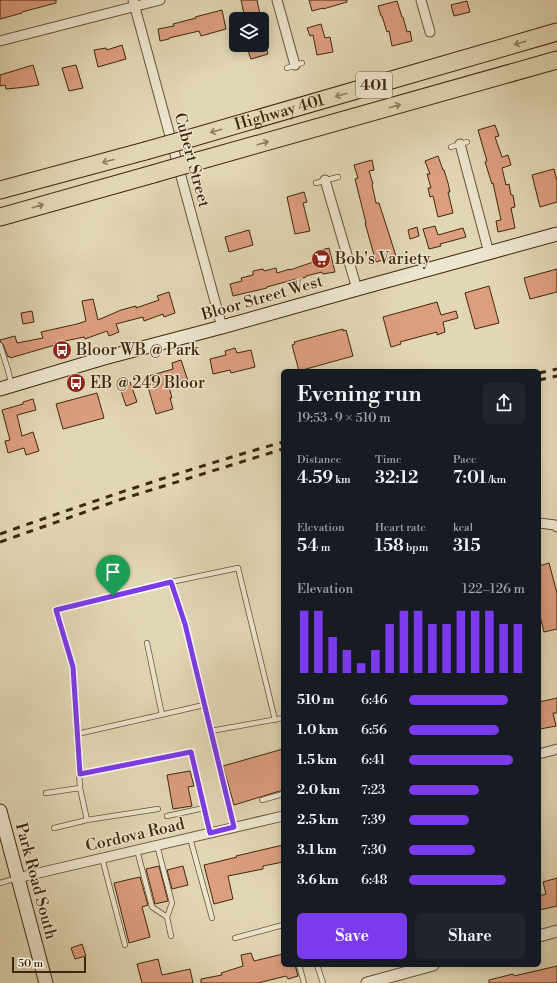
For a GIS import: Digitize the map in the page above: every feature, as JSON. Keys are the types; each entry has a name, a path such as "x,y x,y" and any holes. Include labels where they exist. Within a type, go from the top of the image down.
{"highway":[{"name":"Highway 401","path":"0,190 191,138 557,32"},
{"name":"Highway 401","path":"0,217 557,60"}],"main road":[{"name":"Bloor Street West","path":"6,387 104,358 222,327 557,234"},
{"name":"Park Road South","path":"0,811 46,983"}],"street":[{"path":"0,40 134,3 160,0"},
{"path":"277,0 295,65"},
{"path":"420,0 430,32"},
{"name":"Cubert Street","path":"134,3 222,327"},
{"path":"459,144 489,253"},
{"path":"325,180 357,289"},
{"path":"541,523 556,526"},
{"path":"541,753 557,749"},
{"name":"Cordova Road","path":"17,878 281,816"},
{"path":"541,935 557,931"},
{"path":"367,983 426,967"}],"lane":[{"path":"316,183 338,177"},
{"path":"0,345 8,370 6,387"},
{"path":"87,820 80,788 73,667 56,610 171,582 238,568 274,720"},
{"path":"171,582 185,624 234,827"},
{"path":"147,643 162,714"},
{"path":"77,734 204,705"},
{"path":"211,731 281,718"},
{"path":"80,774 191,752 210,833"},
{"path":"46,793 80,788"},
{"path":"262,800 281,795"},
{"path":"167,816 204,808"},
{"path":"54,828 87,820 158,809"},
{"path":"190,838 212,918"},
{"path":"157,845 172,903 167,917 171,936"},
{"path":"137,850 152,907 167,917"},
{"path":"102,858 125,945"},
{"path":"0,883 17,878"},
{"path":"235,938 281,926"},
{"path":"300,967 304,983"},
{"path":"319,967 323,983"}],"building":[{"path":"0,0 56,0 56,3 0,19"},
{"path":"241,0 257,0 260,12 244,12"},
{"path":"309,0 347,0 347,2 312,11"},
{"path":"397,1 407,32 410,31 412,41 392,46 389,31 387,32 378,6"},
{"path":"467,1 470,12 454,16 451,5"},
{"path":"222,10 226,29 201,36 199,31 160,41 158,29 174,26 173,24"},
{"path":"321,24 325,38 330,37 333,52 317,55 313,35 310,36 307,28"},
{"path":"122,45 126,59 98,67 94,50 106,48 107,50"},
{"path":"248,52 268,52 268,54 251,59"},
{"path":"33,65 39,85 6,89 5,85 0,86 0,75"},
{"path":"76,65 83,88 69,91 62,68"},
{"path":"495,125 499,136 495,137 502,157 508,155 511,165 502,168 506,185 509,184 511,195 513,195 515,207 511,208 515,228 498,232 496,221 501,220 493,183 492,184 485,162 487,161 478,130"},
{"path":"438,156 448,183 450,192 448,192 453,213 438,217 433,196 430,197 428,188 431,188 427,174 430,174 425,161"},
{"path":"372,160 374,170 369,171 376,203 379,203 396,256 376,262 355,179 358,178 354,165"},
{"path":"554,169 557,181 557,202 540,207 532,175"},
{"path":"304,192 307,202 303,203 310,231 295,234 287,197"},
{"path":"435,226 438,235 463,228 466,237 440,244 441,246 429,249 423,229"},
{"path":"417,227 419,236 410,239 408,230"},
{"path":"249,230 253,245 229,252 225,237"},
{"path":"329,248 335,272 323,274 322,272 297,280 296,279 233,296 230,284 242,281 241,278 253,275 253,271 263,269 264,271 276,268 277,273 290,270 319,260 317,251"},
{"path":"557,269 557,292 530,299 524,278"},
{"path":"489,286 499,323 475,329 465,293"},
{"path":"169,292 175,313 164,317 163,314 144,321 143,317 116,324 119,332 109,336 107,331 85,339 84,337 55,343 55,345 10,358 9,356 8,357 3,344 0,341 15,336 17,343 43,338 41,332 86,321 82,301 93,299 98,320 121,310 136,306 136,308 159,300 157,296"},
{"path":"437,302 441,315 456,311 458,318 443,322 445,332 437,335 437,332 400,342 401,344 391,347 383,317"},
{"path":"32,311 34,322 23,324 21,313"},
{"path":"343,329 343,331 346,330 353,356 306,369 298,369 292,345 295,344 294,342"},
{"path":"235,348 237,353 251,350 255,367 231,373 230,370 213,374 210,359 226,355 225,351"},
{"path":"181,360 188,381 169,387 173,409 156,414 145,377 173,369 172,363"},
{"path":"130,382 137,402 126,406 119,385"},
{"path":"97,393 104,418 63,429 56,404"},
{"path":"33,399 36,410 17,415 22,436 33,432 39,451 26,455 24,448 8,453 5,441 10,440 2,410 23,404 23,402"},
{"path":"549,563 557,593 557,629 544,632 541,620 541,565"},
{"path":"557,698 557,713 553,713 556,726 541,729 541,702"},
{"path":"281,750 281,791 234,805 223,766"},
{"path":"190,771 194,786 188,787 192,806 173,809 167,775"},
{"path":"281,845 281,862 263,866 263,869 228,876 233,899 214,904 204,865 237,857 236,856"},
{"path":"159,866 168,901 155,904 146,869"},
{"path":"183,866 188,885 172,889 167,870"},
{"path":"140,877 148,905 142,907 150,937 129,943 114,883"},
{"path":"557,878 557,906 541,910 541,895 546,894 543,882"},
{"path":"82,944 86,956 75,959 71,948"},
{"path":"251,953 254,961 281,954 281,967 296,967 298,976 288,979 286,976 258,983 201,983 201,979 222,975 221,973 243,966 241,955"},
{"path":"158,959 162,975 190,969 193,983 142,983 137,964"},
{"path":"557,966 557,983 489,983 489,980 513,974 514,976"}],"railway":[{"path":"541,373 557,369"},
{"path":"541,380 557,376"},
{"path":"0,534 141,486 281,443"},
{"path":"0,542 122,499 281,450"}],"place":[{"name":"Bob's Variety","path":"321,259"},
{"name":"Bloor WB @ Park","path":"62,350"},
{"name":"EB @ 249 Bloor","path":"76,383"}],"route":[{"path":"171,582 185,624 234,827 210,833 191,752 80,774 73,667 56,610 113,596 171,582"}]}
